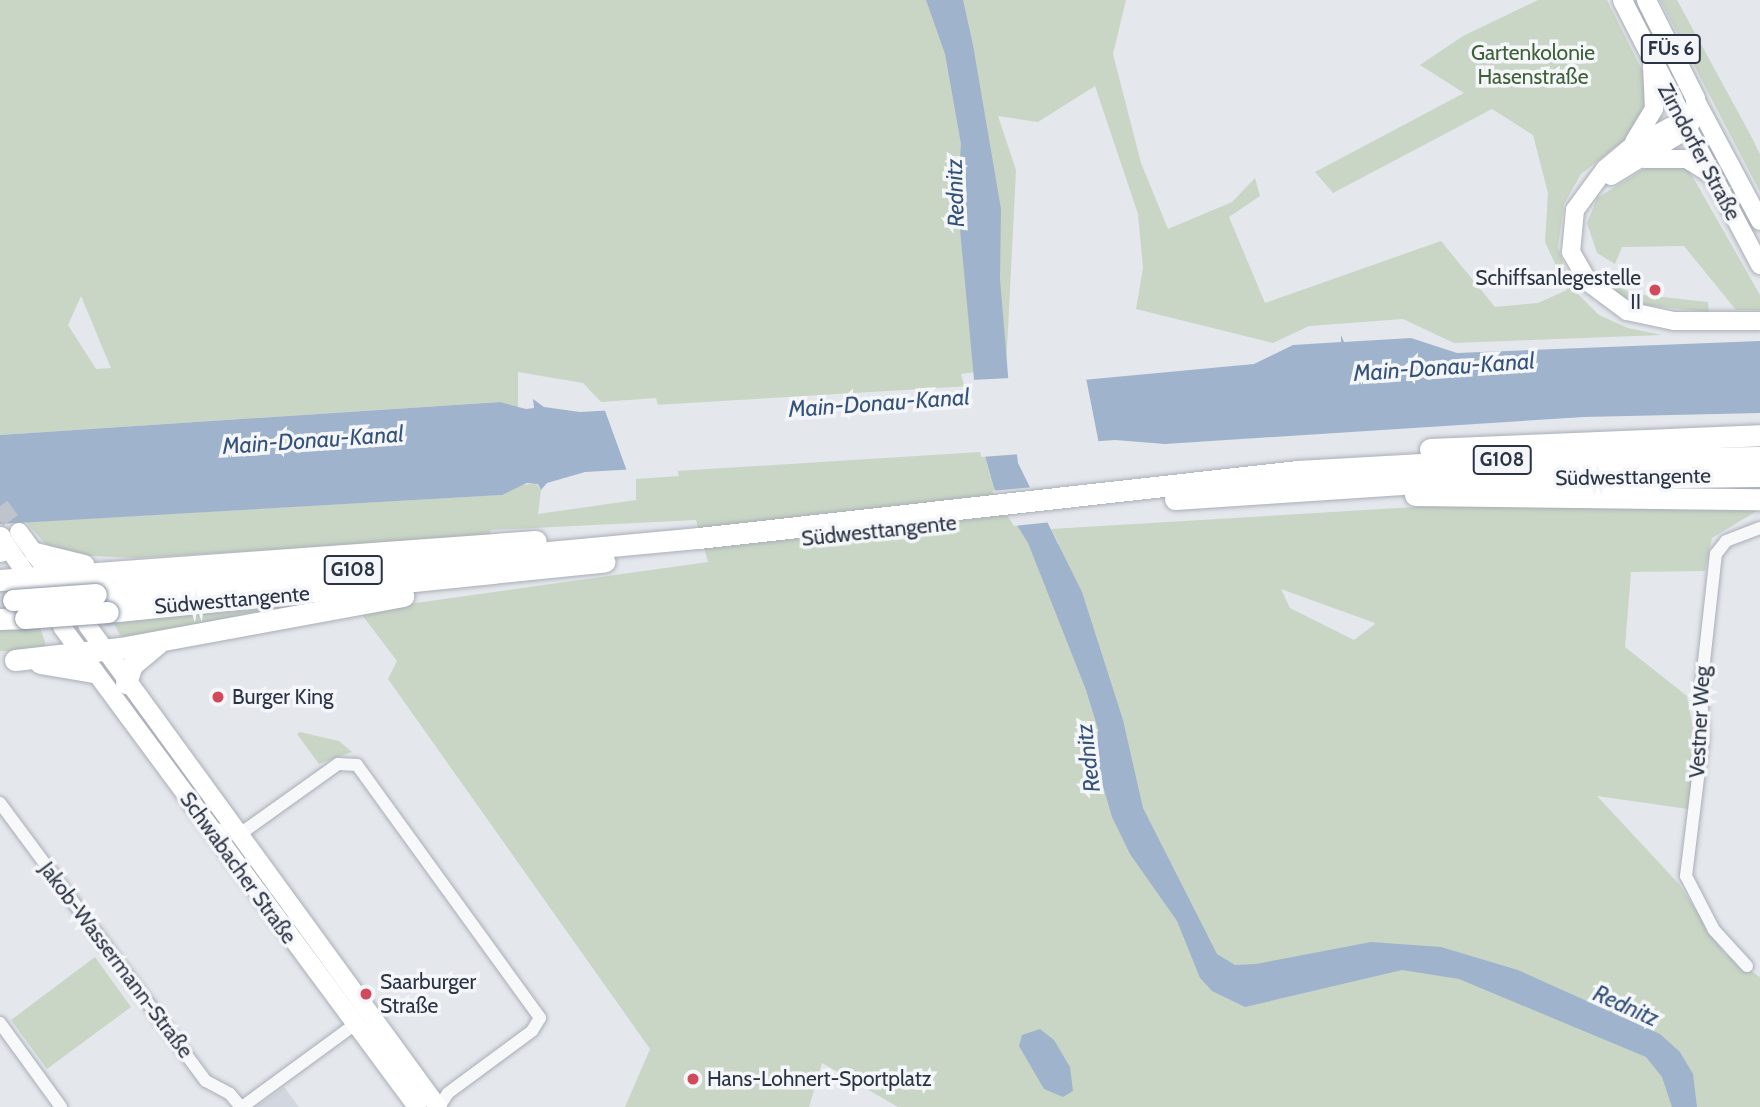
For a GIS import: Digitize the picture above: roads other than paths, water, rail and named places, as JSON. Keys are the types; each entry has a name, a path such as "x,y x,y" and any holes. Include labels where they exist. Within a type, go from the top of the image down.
{"highway":[{"path":"1245,477 1296,461 1428,449 1756,435"},
{"name":"Südwesttangente","path":"6,600 102,603 549,568 701,545 1067,504 1245,477 1475,461 1760,457"},
{"name":"Südwesttangente","path":"1067,504 1476,479 1760,476"},
{"path":"1305,489 1353,496 1582,494 1760,499"},
{"path":"0,551 6,535"},
{"path":"0,580 45,584 118,569 576,539 611,547"},
{"name":"Südwesttangente","path":"0,619 25,618 102,603 611,547 701,545"},
{"path":"34,554 60,562 118,569"},
{"path":"7,660 161,641 491,584 549,568"},
{"path":"126,683 132,665 161,641"},
{"path":"7,660 93,672"}],"main road":[{"name":"Zirndorfer Straße","path":"1622,0 1652,65 1760,265"},
{"name":"Zirndorfer Straße","path":"1646,0 1760,221"},
{"path":"1634,153 1654,109 1652,65"},
{"path":"1695,98 1696,111 1688,129 1670,127 1588,191 1571,219 1571,252 1588,282 1606,300 1650,318 1760,321"},
{"path":"1634,153 1686,159 1711,176"},
{"path":"6,535 34,554 45,584"},
{"path":"6,535 45,584"},
{"name":"Schwabacher Straße","path":"87,625 235,833 439,1107"},
{"name":"Schwabacher Straße","path":"62,626 93,672 417,1107"}],"street":[{"name":"Vestner Weg","path":"1747,966 1714,930 1686,876 1703,737 1701,689 1716,554 1726,541 1760,528"},
{"path":"210,828 235,833 247,830 338,764 357,765 540,1018 532,1031 448,1093 439,1107"},
{"name":"Jakob-Wassermann-Straße","path":"0,803 206,1081 230,1094 241,1107"},
{"path":"0,1023 61,1107"},
{"path":"241,1107 354,1025"}],"water":[{"name":"Main-Donau-Kanal","path":"926,0 963,0 973,45 1001,209 1000,279 1009,387 1254,364 1293,345 1341,342 1341,335 1344,342 1411,338 1457,353 1760,341 1760,413 1584,417 1165,444 1115,440 1016,447 1018,463 1082,592 1123,720 1143,808 1217,954 1235,965 1256,964 1371,942 1441,947 1518,970 1660,1034 1680,1052 1693,1074 1697,1107 1672,1107 1662,1077 1646,1057 1459,979 1402,970 1245,1007 1212,991 1200,978 1177,921 1130,854 1112,817 1098,769 1098,729 1086,690 1028,543 994,488 983,449 585,472 547,483 541,490 538,484 527,483 502,495 0,524 0,435 500,402 526,409 534,408 533,399 544,407 580,412 975,390 957,197 961,144 945,54"},
{"path":"1040,1029 1054,1040 1070,1067 1073,1091 1063,1097 1044,1089 1019,1046 1022,1035"}],"tunnel":[{"path":"0,506 19,532"}],"place":[{"name":"Schiffsanlegestelle II","path":"1655,290"},
{"name":"Burger King","path":"218,697"},
{"name":"Saarburger Straße","path":"366,994"},
{"name":"Hans-Lohnert-Sportplatz","path":"693,1079"}],"park label":[{"name":"Gartenkolonie Hasenstraße","path":"1533,65"}],"water label":[{"name":"Rednitz","path":"955,193"},
{"name":"Rednitz","path":"1088,758"},
{"name":"Rednitz","path":"1626,1006"}]}
